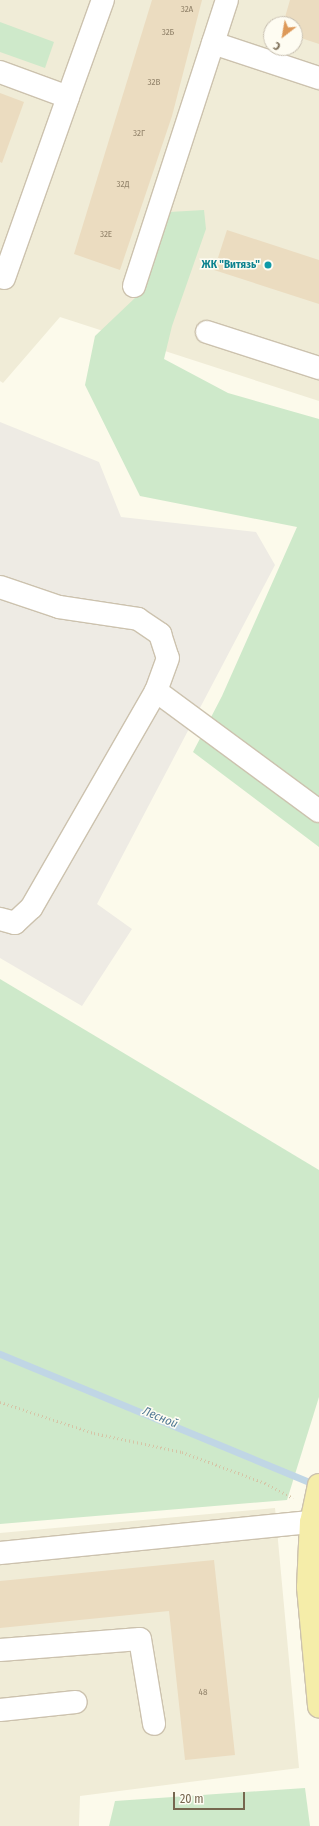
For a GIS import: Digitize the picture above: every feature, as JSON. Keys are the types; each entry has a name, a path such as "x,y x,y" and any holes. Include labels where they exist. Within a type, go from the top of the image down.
{"main road":[{"path":"315,1503 308,1586 319,1706"}],"lane":[{"path":"4,278 103,0"},
{"path":"134,286 226,0"},
{"path":"213,43 319,78"},
{"path":"0,72 68,97"},
{"path":"207,332 319,368"},
{"path":"0,587 59,607 138,619 160,634 168,658 156,691 31,908 15,923 0,919"},
{"path":"156,691 319,811"},
{"path":"0,1553 315,1503"},
{"path":"0,1650 140,1639 154,1724"},
{"path":"0,1710 76,1702"}],"path":[{"path":"0,1402 94,1433 182,1452 315,1503"}],"shaded area":[{"path":"0,0 319,0 319,401 60,317 3,383 0,381"},
{"path":"0,422 99,462 121,517 256,532 275,565 97,904 132,929 82,1006 0,958"},
{"path":"275,1508 299,1768 80,1796 79,1826 0,1826 0,1533"}],"green space":[{"path":"0,22 54,42 45,68 0,52"},
{"path":"204,210 206,229 172,326 164,359 228,393 319,419 319,847 193,752 222,696 297,527 140,496 85,385 95,336 136,297 169,212"},
{"path":"0,979 319,1170 319,1397 287,1500 0,1524"},
{"path":"305,1788 310,1826 109,1826 115,1801"}],"building":[{"path":"152,0 202,0 172,116 120,270 74,254"},
{"path":"290,0 319,0 319,44 303,39 303,16 285,16"},
{"path":"0,93 24,102 2,163 0,162"},
{"name":"ЖК \"Витязь\"","path":"227,230 319,260 319,304 214,270"},
{"path":"214,1560 235,1755 185,1760 169,1611 0,1628 0,1581"}],"waterway":[{"name":"Лесной","path":"0,1354 317,1485"}],"place":[{"name":"ЖК \"Витязь\"","path":"268,265"}]}
